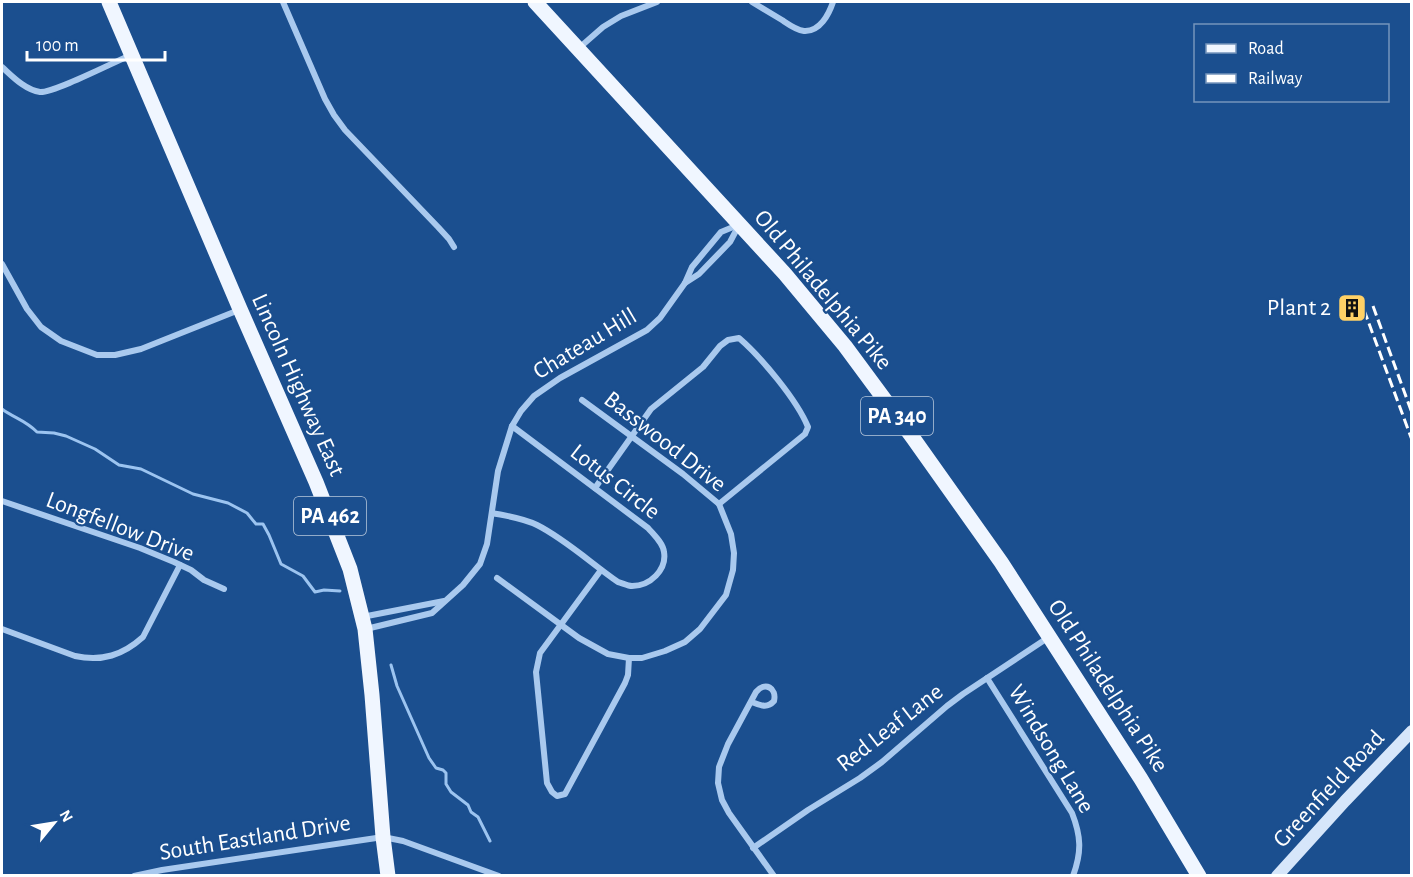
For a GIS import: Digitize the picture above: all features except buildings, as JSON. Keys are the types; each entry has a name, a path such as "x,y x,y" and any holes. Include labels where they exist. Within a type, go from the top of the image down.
{"main road":[{"name":"Lincoln Highway East","path":"109,2 337,532 350,569 364,623 388,876"},
{"name":"Old Philadelphia Pike","path":"535,2 785,274 845,346 991,547 1141,778 1199,876"},
{"name":"Greenfield Road","path":"1277,876 1412,731"}],"street":[{"path":"283,2 334,115 345,130 438,227 454,248"},
{"path":"578,48 603,27 621,16 657,2"},
{"path":"752,2 804,31 822,22 833,2"},
{"path":"2,67 22,84 42,92 62,86 131,55"},
{"name":"Chateau Hill","path":"364,623 432,613 463,585 480,564 487,544 498,471 512,426 520,411 534,396 560,378 647,330 660,318 685,283 692,267 721,232 739,225"},
{"name":"Chateau Hill","path":"685,283 699,274 730,242 739,225"},
{"path":"2,264 27,309 41,327 61,341 97,354 115,355 141,349 240,309"},
{"path":"595,489 651,409 703,367 720,346 728,340 739,338 752,349 781,384 805,418 808,427 805,434 719,504"},
{"name":"Basswood Drive","path":"497,578 579,638 608,654 629,658 642,658 685,642 700,629 726,595 733,570 734,553 731,534 719,504 683,474 582,400"},
{"name":"Lotus Circle","path":"492,513 517,517 549,531 618,582 632,586 648,582 657,575 664,564 664,550 657,537 648,528 512,426"},
{"name":"Longfellow Drive","path":"2,501 140,548 180,565 224,589"},
{"path":"2,629 87,659 98,659 122,652 144,637 180,565"},
{"path":"601,570 540,653 536,672 547,783 557,796 565,794 625,683 629,658"},
{"path":"364,623 444,601"},
{"name":"Red Leaf Lane","path":"753,848 875,767 963,693 1050,637"},
{"name":"Windsong Lane","path":"987,678 1072,813 1078,829 1080,847 1073,876"},
{"path":"752,702 728,744 719,767 718,783 722,800 729,813 774,876"},
{"path":"383,837 403,841 499,876"},
{"name":"South Eastland Drive","path":"134,876 383,837"}],"waterway":[{"path":"2,409 37,432 66,436 95,449 119,465 141,469 193,494 228,503 247,513 256,524 263,524 281,564 303,576 315,592 340,591"},
{"path":"391,665 397,686 429,758 436,768 446,773 446,784 451,792 468,805 471,812 478,817 490,841"}],"railway":[{"path":"1373,306 1412,413"},
{"path":"1364,310 1412,440"}],"place":[{"name":"Plant 2","path":"1352,308"}]}
